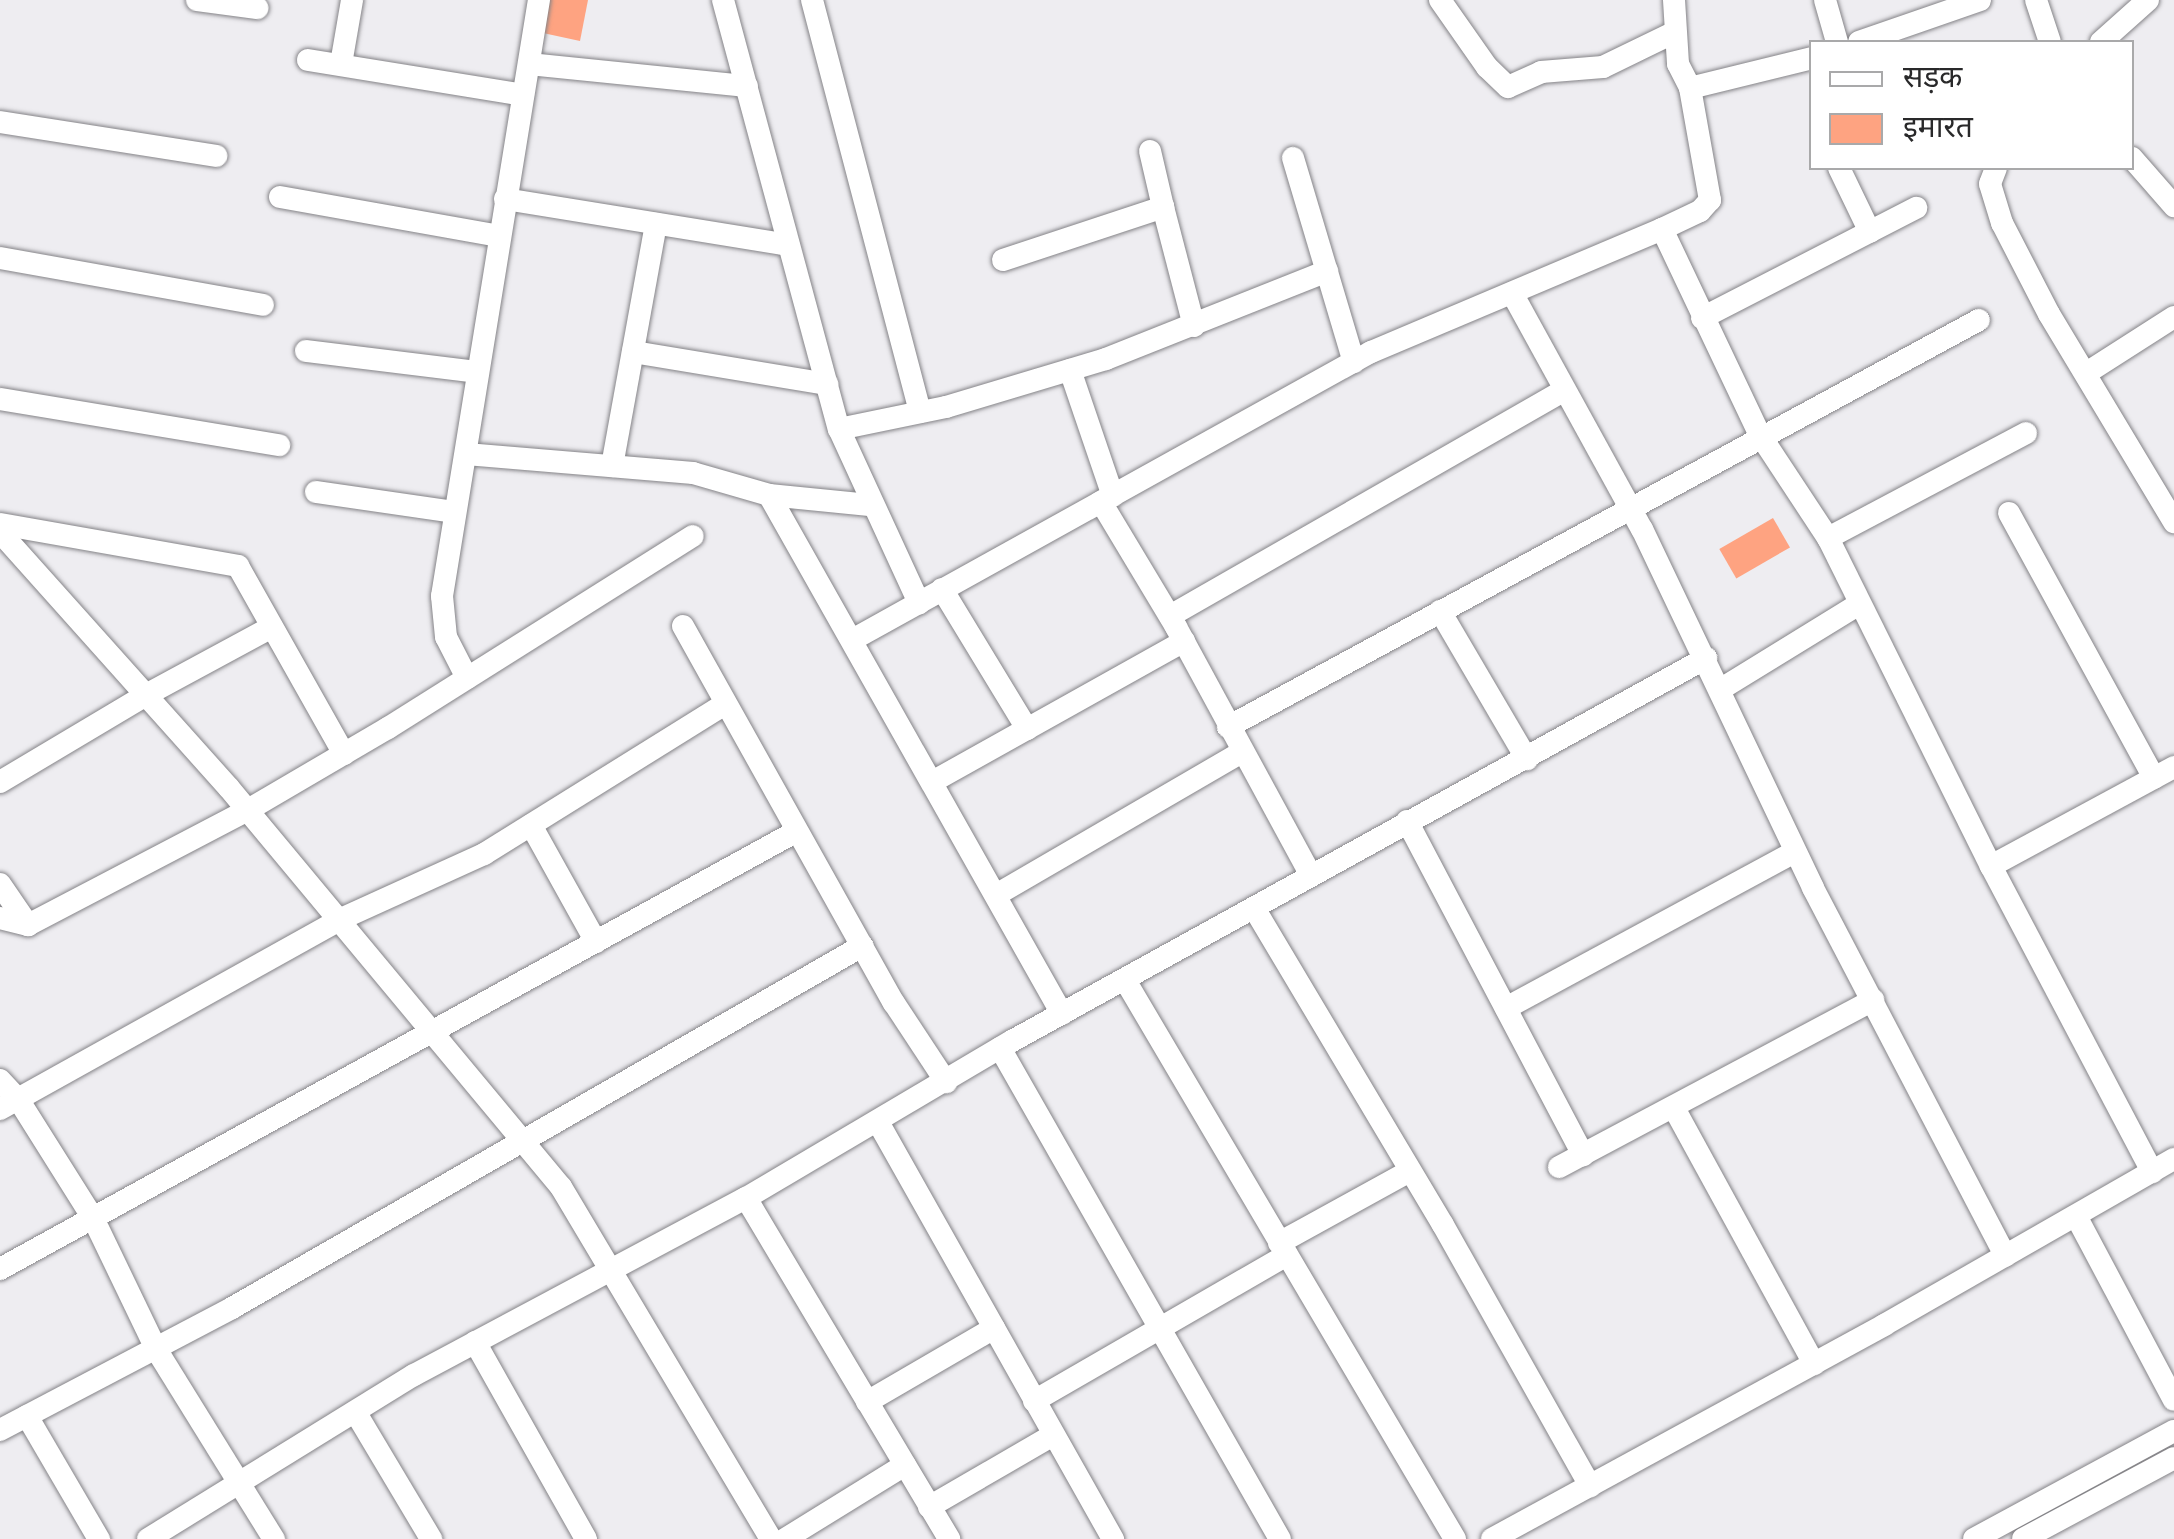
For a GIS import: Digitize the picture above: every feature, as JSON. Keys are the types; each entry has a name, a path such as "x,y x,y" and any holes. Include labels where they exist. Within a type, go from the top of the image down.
{"street":[{"path":"197,0 257,8"},
{"path":"341,64 352,0"},
{"path":"467,678 446,638 442,617 455,512 539,0"},
{"path":"723,0 839,429 870,505 919,604"},
{"path":"812,0 920,412"},
{"path":"1440,0 1487,67 1508,87 1541,72 1603,67 1674,33"},
{"path":"852,640 1354,362 1700,211 1710,200 1690,88 1678,64 1674,0"},
{"path":"1825,0 1836,40"},
{"path":"1865,40 1980,0"},
{"path":"2036,0 2049,40"},
{"path":"2104,40 2148,0"},
{"path":"1690,88 1809,59"},
{"path":"308,60 523,95"},
{"path":"529,64 747,86"},
{"path":"0,122 216,156"},
{"path":"1150,151 1194,326"},
{"path":"1293,158 1354,362"},
{"path":"2134,160 2174,206"},
{"path":"1839,170 1870,232"},
{"path":"1995,170 1990,184 2002,223 2049,314 2088,372 2174,522"},
{"path":"280,197 499,236"},
{"path":"505,200 788,245"},
{"path":"1004,260 1163,207"},
{"path":"1702,318 1916,208"},
{"path":"612,466 656,224"},
{"path":"1662,229 1760,435 1828,538 1991,866 2152,1172"},
{"path":"0,258 263,305"},
{"path":"839,429 920,412 1070,370 1194,326 1327,272"},
{"path":"1512,294 1631,511 1721,689 1795,852 2005,1256"},
{"path":"2088,372 2174,316"},
{"path":"1228,727 1631,511 1760,435 1979,320"},
{"path":"306,351 478,372"},
{"path":"633,352 826,384"},
{"path":"1070,370 1107,499 1311,876"},
{"path":"1170,616 1563,390"},
{"path":"0,399 279,444"},
{"path":"1828,538 2026,433"},
{"path":"466,454 694,473 768,495 870,505"},
{"path":"316,492 455,512"},
{"path":"768,495 1062,1014"},
{"path":"1991,866 2164,772 2009,513"},
{"path":"0,524 238,566 344,754"},
{"path":"0,532 248,810 561,1187 771,1539"},
{"path":"0,918 28,925 248,810 693,536"},
{"path":"942,590 1027,729"},
{"path":"1721,689 1859,604"},
{"path":"1440,610 1527,759"},
{"path":"683,626 862,946 946,1082"},
{"path":"0,782 146,695 272,627"},
{"path":"932,782 1184,640"},
{"path":"148,1539 475,1342 746,1198 1000,1048 1706,658"},
{"path":"9,1104 340,919 484,854 725,704"},
{"path":"996,895 1242,752"},
{"path":"1408,821 1583,1155"},
{"path":"531,825 596,942"},
{"path":"0,1269 797,831"},
{"path":"1506,1008 1795,852"},
{"path":"0,884 28,925"},
{"path":"1254,908 1590,1486"},
{"path":"0,1430 156,1349 524,1143 862,946"},
{"path":"1125,980 1455,1539"},
{"path":"1559,1167 1873,1000"},
{"path":"1000,1048 1280,1539"},
{"path":"0,1080 9,1104 93,1218 156,1349 274,1539"},
{"path":"1674,1108 1814,1364"},
{"path":"878,1122 1113,1539"},
{"path":"1492,1539 1814,1364 2174,1159"},
{"path":"1034,1401 1160,1328 1410,1171"},
{"path":"746,1198 949,1539"},
{"path":"2076,1216 2174,1400"},
{"path":"868,1402 994,1328"},
{"path":"475,1342 586,1539"},
{"path":"356,1413 432,1539"},
{"path":"27,1416 100,1539"},
{"path":"1974,1539 2174,1431"},
{"path":"930,1506 1053,1434"},
{"path":"2024,1539 2174,1458"},
{"path":"785,1539 905,1465"}],"building":[{"path":"550,0 588,0 580,41 543,33"},
{"path":"1773,518 1790,547 1736,578 1719,549"}]}
